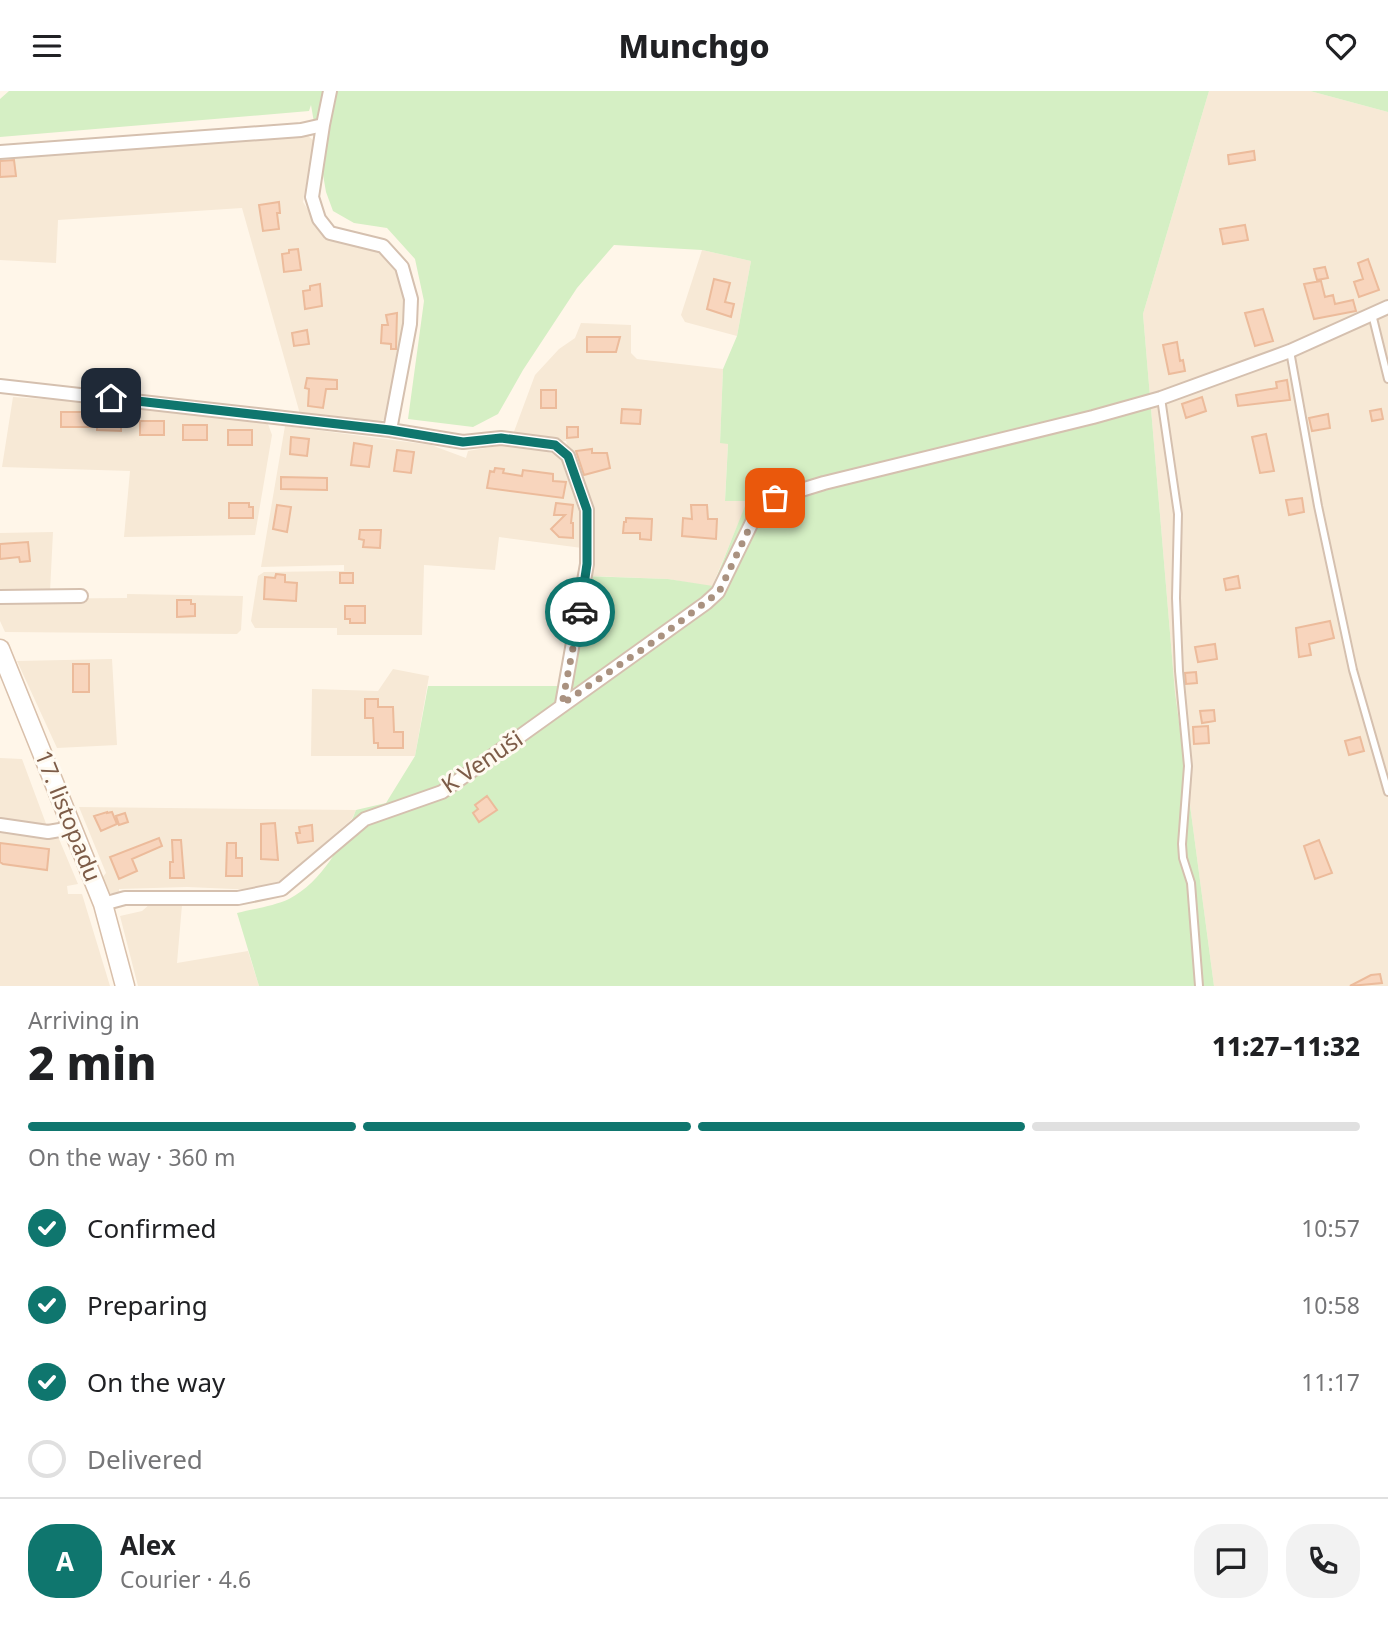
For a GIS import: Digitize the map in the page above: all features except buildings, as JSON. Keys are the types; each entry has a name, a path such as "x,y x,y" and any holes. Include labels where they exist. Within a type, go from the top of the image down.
{"main road":[{"name":"17. listopadu","path":"0,649 103,904 125,986"}],"street":[{"path":"330,91 312,197 319,219 330,233 383,246 402,267 411,299 410,324 390,430"},
{"path":"0,152 301,130 323,125"},
{"path":"1161,398 1290,351 1388,307"},
{"path":"0,386 390,430 463,442 501,438 555,445 568,456 587,510 587,564 562,704"},
{"name":"K Venuši","path":"103,904 125,898 239,898 282,889 365,819 442,792 719,592 756,514 775,498 824,483 1161,398"},
{"path":"0,597 81,596"},
{"path":"0,825 48,832 72,828"}],"lane":[{"path":"1372,314 1388,379"},
{"path":"1290,351 1318,506 1353,670 1388,792"},
{"path":"1161,398 1178,514 1176,610 1188,766 1182,844 1183,858 1191,883 1199,986"}],"shaded area":[{"path":"1209,91 1310,91 1388,112 1388,986 1214,986 1175,692 1143,314"},
{"path":"307,135 314,141 303,202 324,239 334,238 374,249 394,261 408,309 388,414 378,423 300,414 242,208 58,220 56,263 0,260 0,159"},
{"path":"702,250 751,261 737,336 685,322 681,315"},
{"path":"581,323 631,325 631,353 637,359 723,369 720,443 728,443 725,500 748,500 712,587 668,579 591,576 595,529 589,501 582,492 566,441 544,442 512,437 535,375 559,349 575,338"},
{"path":"13,397 89,402 268,424 272,435 255,535 124,537 130,471 2,467"},
{"path":"285,426 431,445 466,458 468,451 503,445 534,448 559,455 570,475 582,517 582,548 499,537 495,570 424,565 422,635 337,635 337,628 255,628 251,621 258,576 264,572 344,571 344,565 261,567"},
{"path":"53,532 50,592 0,592 0,533"},
{"path":"127,594 243,596 241,630 237,634 5,632 0,621 0,599 127,598"},
{"path":"112,659 117,745 57,748 17,661"},
{"path":"393,669 429,676 415,756 311,756 312,689 378,691"},
{"path":"0,758 22,759 48,829 0,822"},
{"path":"79,807 356,810 352,819 289,874 258,890 187,887 119,889 119,893 109,893 102,878 106,873"},
{"path":"0,831 59,839 78,884 67,886 68,894 82,894 110,986 0,986"},
{"path":"150,904 182,905 177,963 248,951 259,986 138,986 120,916 142,911"}],"green space":[{"path":"9,91 1209,91 1143,314 1175,692 1214,986 259,986 237,913 277,904 301,892 322,872 345,835 356,810 386,803 415,756 428,686 562,686 584,576 668,579 713,586 747,501 725,501 728,444 720,443 723,369 737,336 751,261 702,250 614,245 577,288 523,370 498,414 473,427 408,419 424,301 415,259 387,228 354,223 333,211 326,192 311,105 309,111 0,137 0,99"},
{"path":"1310,91 1388,91 1388,112"}],"way so far":[{"path":"580,612 562,704 656,640 719,592 756,514 775,498"}],"route":[{"path":"111,398 390,430 463,442 501,438 555,445 568,456 587,510 587,564 580,612"}]}
